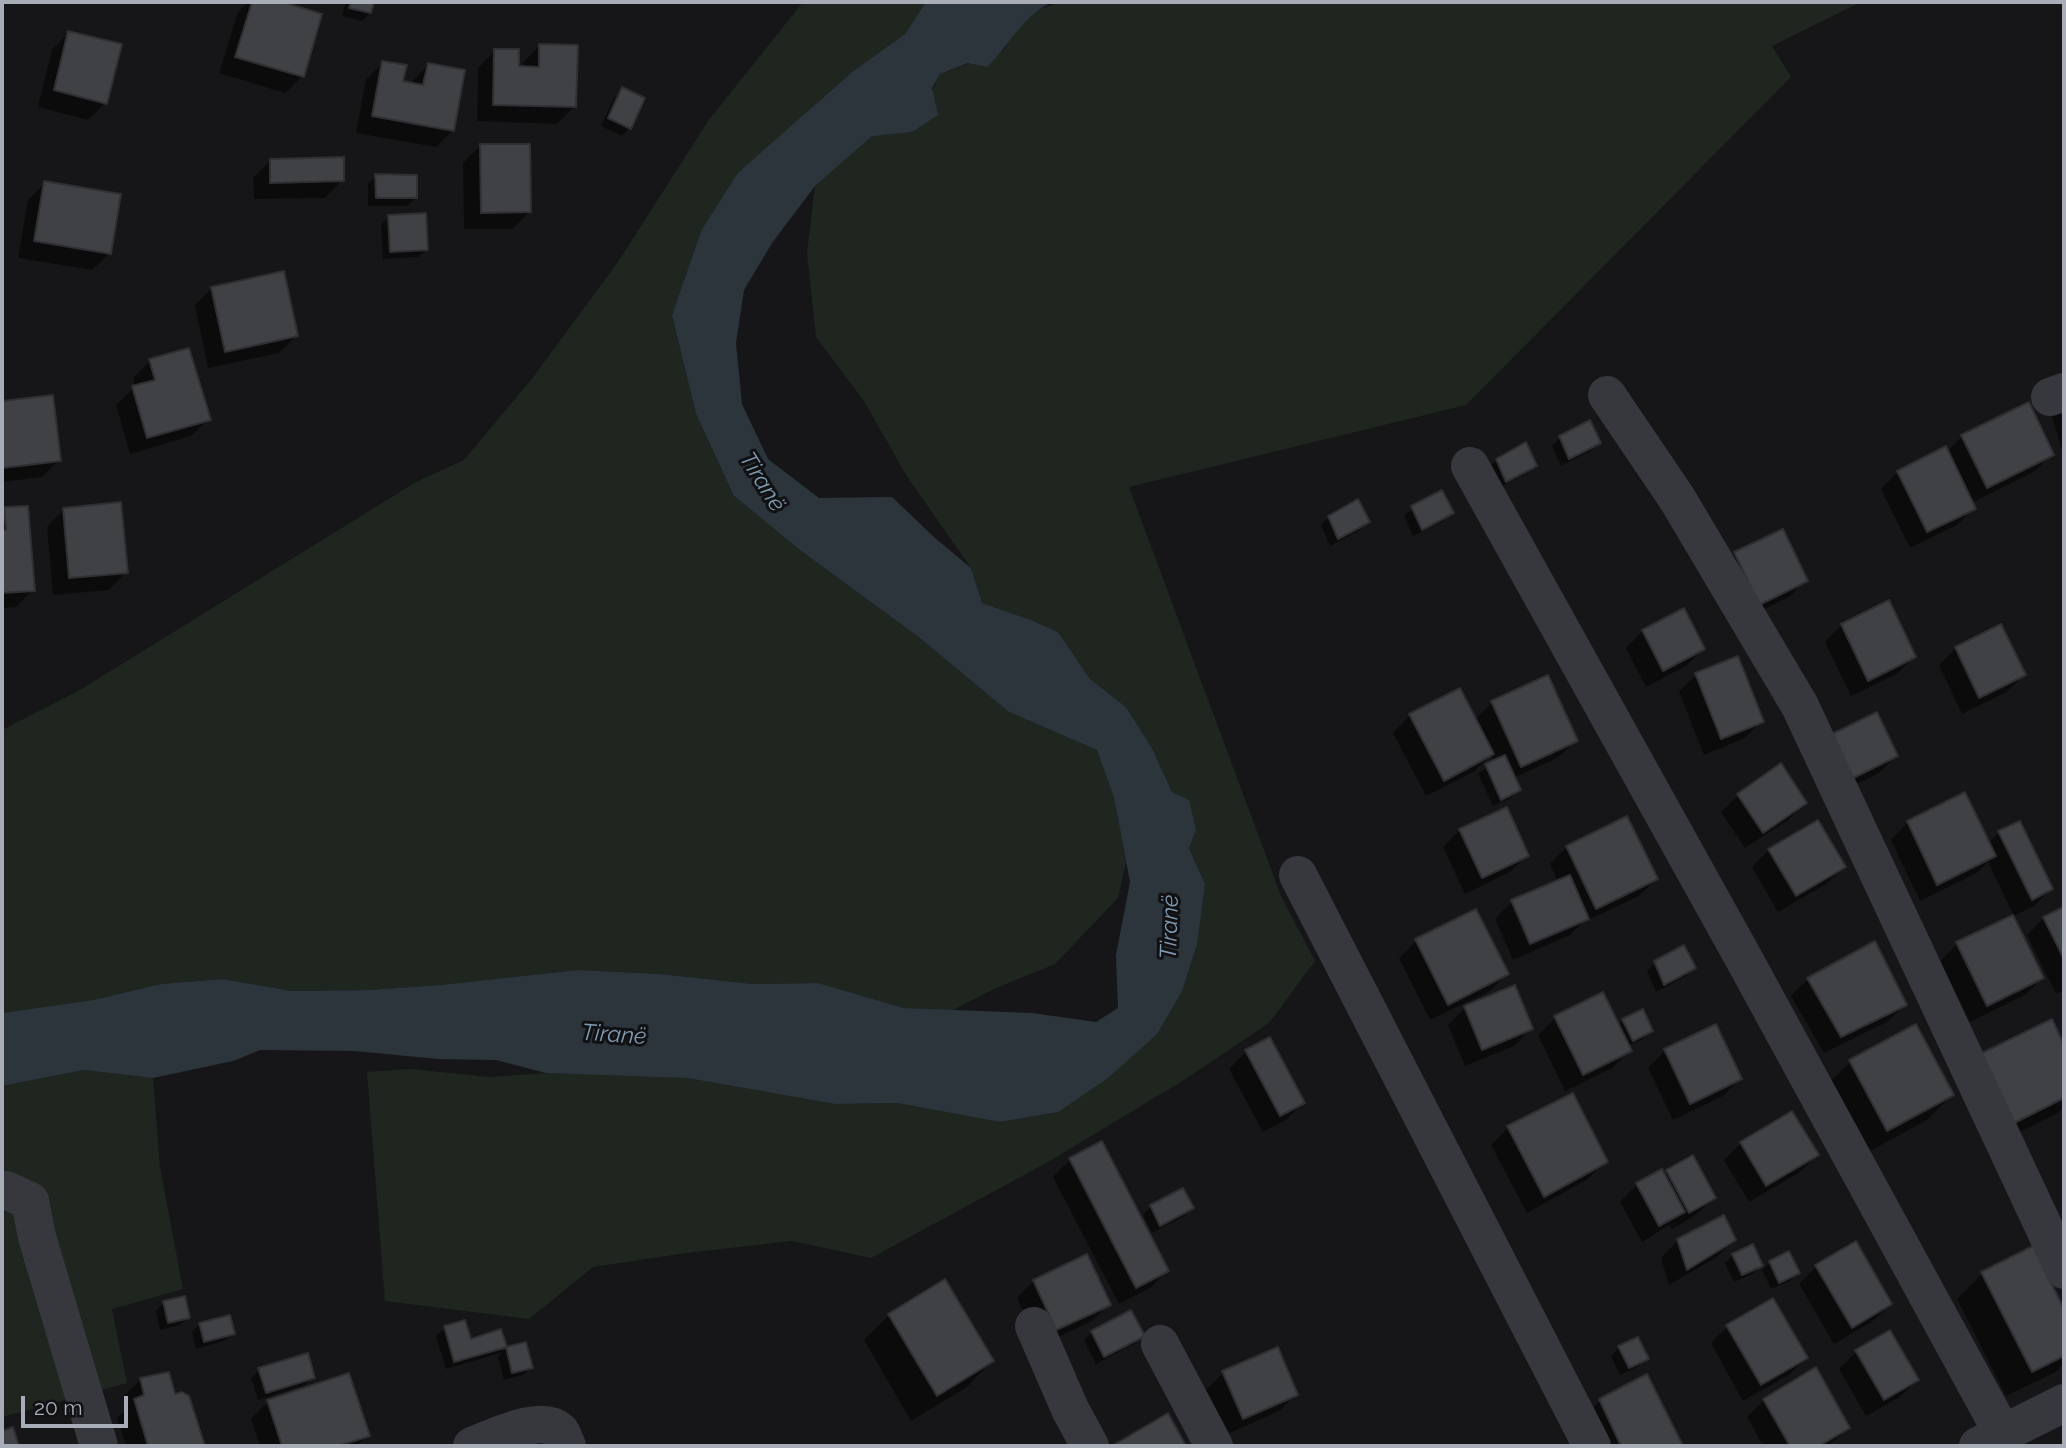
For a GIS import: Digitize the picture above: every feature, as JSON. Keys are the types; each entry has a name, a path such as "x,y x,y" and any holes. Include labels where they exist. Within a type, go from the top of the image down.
{"street":[{"path":"1607,395 1678,500 1800,706 2064,1270"},
{"path":"1470,466 1744,959 1991,1440 2064,1403"},
{"path":"1298,875 1592,1446"},
{"path":"2,1190 30,1201 37,1237 99,1446"},
{"path":"1034,1326 1070,1409 1090,1446"},
{"path":"1160,1344 1214,1446"},
{"path":"472,1446 522,1427 542,1423 559,1431 567,1446"}],"shaded area":[{"path":"803,2 926,2 905,34 852,72 820,100 701,231 672,315 696,414 734,496 800,550 920,638 1009,712 1097,750 1114,798 1126,862 1118,898 1055,964 996,988 951,1011 904,1008 818,983 753,984 660,974 578,970 369,990 292,991 222,979 161,984 93,1000 2,1013 2,730 80,690 416,482 464,460 531,380 618,262 708,121"},
{"path":"1063,2 1861,2 1772,46 1791,77 1466,405 1129,487 1281,896 1315,961 1269,1023 1184,1080 1048,1162 871,1258 792,1241 593,1267 529,1319 385,1301 367,1072 410,1069 490,1077 546,1073 687,1078 835,1104 897,1103 1000,1122 1058,1112 1205,884 1189,848 1196,829 1172,792 1152,748 1126,707 1090,679 1058,632 982,603 971,568 906,475 864,401 816,337 807,253 815,186 872,135 912,132 940,74 1003,51 1027,19 1043,8"},
{"path":"84,1070 153,1078 160,1167 183,1289 112,1309 127,1383 2,1417 2,1086"}],"water":[{"name":"Tiranë","path":"926,2 1052,2 1024,24 987,67 968,63 940,74 932,88 938,115 912,132 872,136 815,186 772,243 744,290 736,343 742,404 768,459 819,498 892,497 971,568 982,603 1058,632 1090,679 1126,707 1152,748 1172,792 1189,800 1196,830 1189,848 1205,884 1197,944 1182,991 1157,1034 1108,1078 1058,1112 1000,1122 897,1103 835,1104 687,1078 546,1073 496,1060 438,1059 355,1051 260,1050 233,1061 153,1078 84,1070 2,1086 2,1013 93,1000 161,984 222,979 292,991 369,990 578,970 660,974 753,984 818,983 904,1008 1032,1013 1096,1022 1118,1008 1116,955 1130,882 1114,798 1097,750 1009,712 920,638 800,550 734,496 696,414 672,315 701,231 738,173 852,72 905,34"}],"building":[{"path":"252,2 283,2 322,14 304,77 235,57"},
{"path":"351,2 374,2 371,13 349,8"},
{"path":"68,31 122,44 107,104 54,90"},
{"path":"539,44 578,45 576,107 493,105 494,49 519,49 519,66 539,67"},
{"path":"382,61 407,65 403,81 423,85 428,63 465,70 454,131 372,116"},
{"path":"622,87 645,98 631,129 608,118"},
{"path":"480,144 530,144 531,212 481,213"},
{"path":"344,157 344,181 270,183 270,159"},
{"path":"375,174 417,175 417,198 376,198"},
{"path":"44,181 121,194 111,254 34,241"},
{"path":"426,213 428,250 390,252 388,215"},
{"path":"284,271 298,336 225,352 211,287"},
{"path":"189,348 211,420 147,438 132,386 155,380 149,359"},
{"path":"53,395 61,461 2,468 2,401"},
{"path":"2029,402 2054,455 1987,488 1961,435"},
{"path":"1590,420 1601,443 1569,459 1559,436"},
{"path":"1526,442 1537,466 1506,482 1496,459"},
{"path":"1946,446 1976,509 1927,532 1897,471"},
{"path":"1442,490 1454,513 1422,530 1411,506"},
{"path":"1358,499 1370,522 1338,539 1328,516"},
{"path":"121,502 128,573 69,578 63,508"},
{"path":"28,506 35,591 2,593 2,530 6,530 4,507"},
{"path":"1783,529 1808,581 1759,605 1734,552"},
{"path":"1889,600 1916,657 1868,681 1841,624"},
{"path":"1684,608 1705,649 1663,671 1642,630"},
{"path":"2001,624 2026,675 1979,698 1955,647"},
{"path":"1738,656 1764,722 1721,739 1695,673"},
{"path":"1548,675 1578,741 1521,767 1491,701"},
{"path":"1460,688 1494,754 1444,781 1409,714"},
{"path":"1877,712 1898,756 1851,779 1830,735"},
{"path":"1505,755 1521,790 1501,800 1485,764"},
{"path":"1781,763 1807,803 1763,833 1737,794"},
{"path":"1965,792 1996,856 1937,885 1907,821"},
{"path":"1507,807 1529,856 1482,878 1459,829"},
{"path":"1627,816 1658,879 1596,909 1566,846"},
{"path":"1818,820 1846,867 1796,896 1768,849"},
{"path":"2020,821 2053,889 2032,900 1998,831"},
{"path":"1570,875 1589,919 1530,944 1511,900"},
{"path":"2064,907 2064,959 2043,917"},
{"path":"1476,909 1509,974 1448,1005 1415,939"},
{"path":"2013,915 2044,978 1987,1006 1956,942"},
{"path":"1875,941 1907,1005 1841,1037 1807,978"},
{"path":"1684,945 1696,968 1664,985 1654,961"},
{"path":"1515,985 1533,1029 1482,1050 1464,1006"},
{"path":"1603,992 1632,1051 1583,1075 1554,1016"},
{"path":"1643,1009 1653,1031 1633,1041 1622,1019"},
{"path":"2052,1019 2064,1045 2064,1098 2014,1123 1980,1054"},
{"path":"1716,1024 1742,1079 1690,1104 1664,1049"},
{"path":"1916,1024 1954,1095 1887,1131 1849,1060"},
{"path":"1270,1037 1305,1103 1280,1116 1245,1050"},
{"path":"1573,1093 1608,1162 1544,1197 1507,1126"},
{"path":"1792,1111 1819,1155 1766,1186 1740,1142"},
{"path":"1102,1141 1169,1271 1136,1288 1069,1158"},
{"path":"1693,1155 1716,1198 1689,1213 1666,1170"},
{"path":"1662,1169 1685,1212 1659,1226 1636,1183"},
{"path":"1183,1188 1194,1208 1160,1226 1150,1205"},
{"path":"1724,1215 1736,1240 1687,1270 1677,1239"},
{"path":"1856,1241 1892,1304 1852,1328 1815,1265"},
{"path":"1753,1244 1763,1266 1742,1275 1732,1254"},
{"path":"2033,1246 2064,1309 2064,1356 2032,1372 1981,1272"},
{"path":"1789,1251 1800,1273 1779,1283 1769,1261"},
{"path":"1087,1254 1111,1305 1056,1330 1033,1280"},
{"path":"945,1279 994,1361 937,1396 888,1314"},
{"path":"185,1296 190,1318 168,1323 163,1301"},
{"path":"1773,1298 1808,1358 1761,1385 1726,1325"},
{"path":"1131,1310 1145,1336 1104,1357 1091,1331"},
{"path":"230,1315 235,1334 204,1342 199,1323"},
{"path":"465,1320 471,1339 501,1329 507,1347 454,1362 444,1326"},
{"path":"1890,1330 1919,1380 1884,1400 1855,1350"},
{"path":"1638,1337 1649,1359 1629,1368 1618,1346"},
{"path":"526,1342 533,1368 512,1373 506,1347"},
{"path":"1278,1347 1298,1395 1243,1419 1222,1371"},
{"path":"308,1353 315,1378 266,1393 258,1368"},
{"path":"1816,1367 1850,1428 1819,1446 1790,1446 1763,1399"},
{"path":"169,1372 175,1394 182,1392 189,1396 205,1446 148,1446 134,1399 144,1395 140,1378"},
{"path":"349,1373 370,1436 338,1446 282,1446 267,1400"},
{"path":"1647,1374 1683,1446 1621,1446 1599,1399"},
{"path":"1168,1413 1186,1446 1112,1446"},
{"path":"13,1427 19,1446 2,1446 2,1431"}]}
